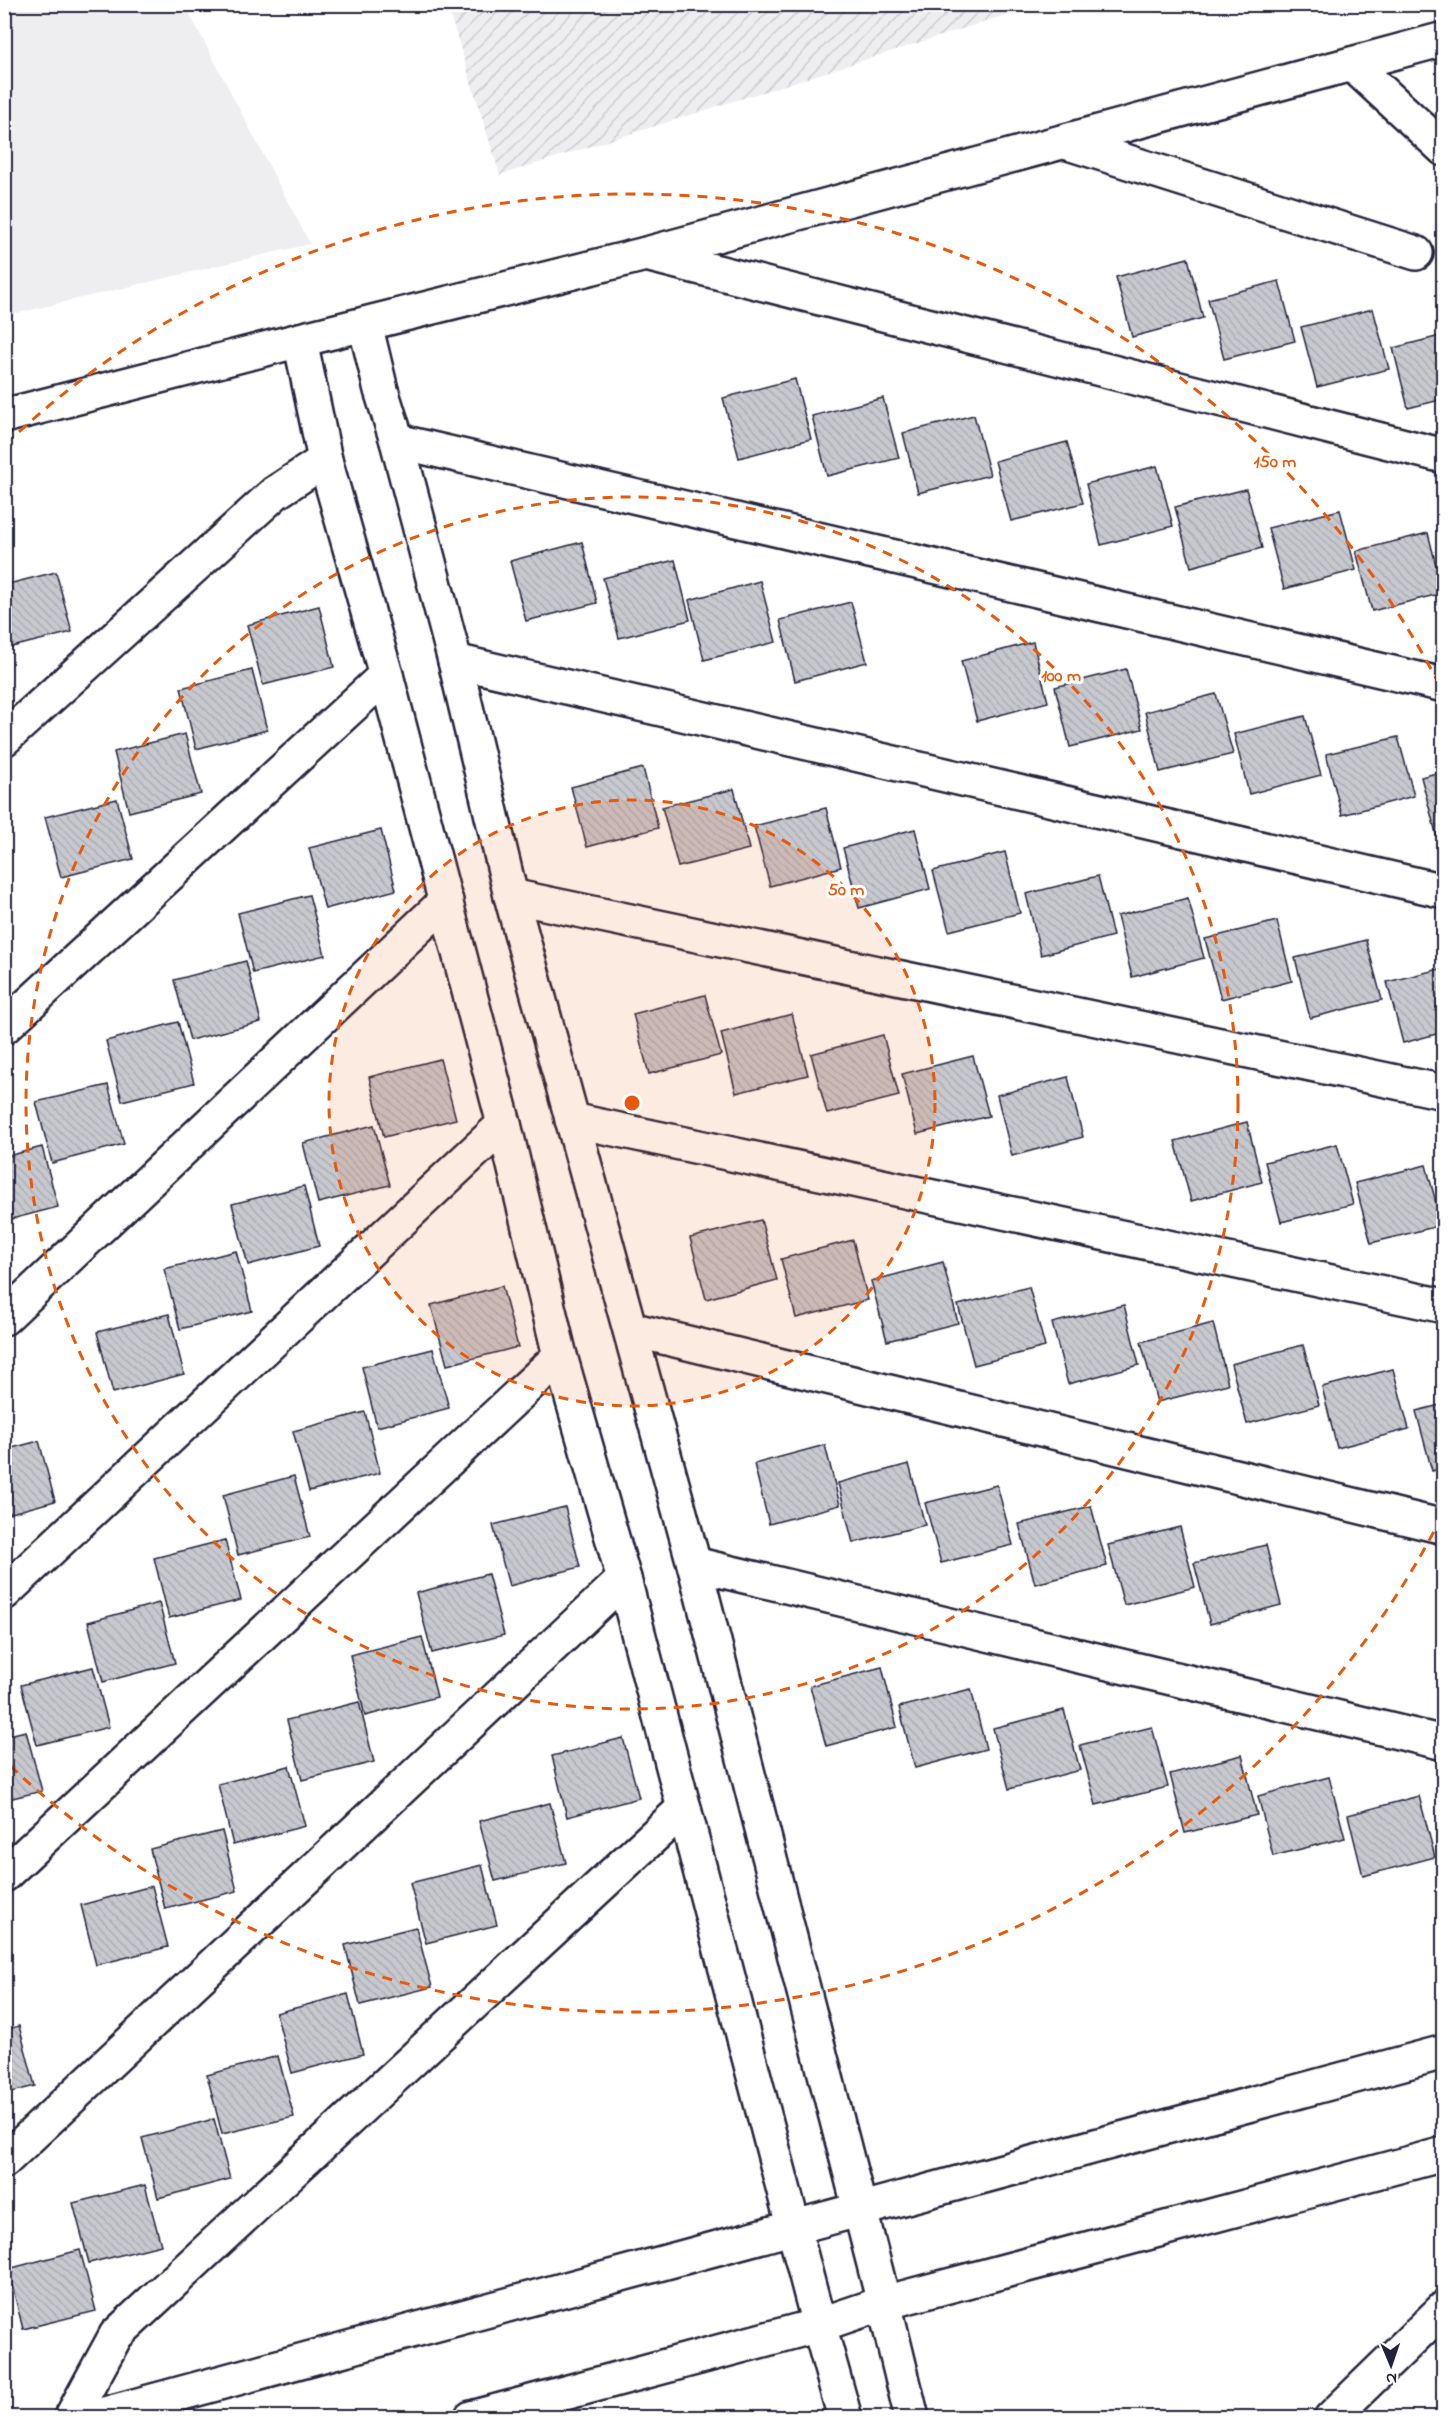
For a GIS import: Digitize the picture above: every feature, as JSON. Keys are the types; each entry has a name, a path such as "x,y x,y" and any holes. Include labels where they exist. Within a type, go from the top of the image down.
{"street":[{"path":"4,417 646,254 1443,39"},
{"path":"1352,64 1443,149"},
{"path":"1065,142 1416,253"},
{"path":"646,254 1443,456"},
{"path":"365,324 455,661 511,896 693,1564 912,2418"},
{"path":"300,340 325,460 387,675 504,1124 560,1356 624,1579 845,2418"},
{"path":"397,441 1443,686"},
{"path":"4,740 275,493 325,460"},
{"path":"455,661 1443,891"},
{"path":"4,1027 387,675"},
{"path":"511,896 1443,1092"},
{"path":"4,1318 446,901"},
{"path":"572,1120 1443,1306"},
{"path":"4,1593 504,1124"},
{"path":"630,1329 1443,1527"},
{"path":"4,1875 560,1356"},
{"path":"693,1564 1443,1743"},
{"path":"4,2161 624,1579"},
{"path":"71,2418 116,2335 684,1808"},
{"path":"90,2418 1443,2052"},
{"path":"471,2418 1443,2154"},
{"path":"1331,2418 1443,2308"}],"shaded area":[{"path":"447,4 1038,5 500,175"},
{"path":"4,5 185,5 310,244 5,316"}],"building":[{"path":"1188,258 1203,318 1132,337 1116,277"},
{"path":"1279,281 1295,341 1224,359 1208,299"},
{"path":"1373,309 1389,369 1317,387 1301,327"},
{"path":"1444,335 1444,399 1408,408 1393,348"},
{"path":"795,379 811,439 739,458 723,398"},
{"path":"883,398 899,458 827,476 812,416"},
{"path":"974,415 990,475 918,493 903,433"},
{"path":"1067,442 1083,503 1011,521 995,461"},
{"path":"1157,466 1173,526 1101,545 1086,484"},
{"path":"1246,489 1262,548 1191,567 1175,507"},
{"path":"1340,510 1356,570 1284,589 1268,528"},
{"path":"1428,533 1443,593 1372,611 1356,551"},
{"path":"582,542 597,603 526,621 510,561"},
{"path":"675,560 690,620 619,638 603,578"},
{"path":"56,572 72,632 4,649 4,585"},
{"path":"760,581 776,642 704,660 689,600"},
{"path":"851,602 867,662 795,681 780,620"},
{"path":"319,606 334,667 263,685 247,625"},
{"path":"1033,642 1048,702 977,721 961,661"},
{"path":"1126,669 1142,729 1070,747 1055,687"},
{"path":"252,670 267,730 196,749 181,688"},
{"path":"1216,694 1233,754 1160,772 1145,712"},
{"path":"1305,716 1321,775 1249,794 1234,734"},
{"path":"185,734 201,794 129,812 114,752"},
{"path":"1398,737 1414,796 1342,815 1326,754"},
{"path":"643,768 658,828 587,847 571,787"},
{"path":"1444,771 1444,836 1437,837 1421,777"},
{"path":"734,789 749,849 678,867 662,807"},
{"path":"117,799 133,859 61,877 45,817"},
{"path":"826,808 841,867 770,886 754,826"},
{"path":"915,829 930,889 859,908 843,848"},
{"path":"381,830 396,890 325,909 309,848"},
{"path":"1005,852 1020,913 949,931 933,871"},
{"path":"1098,876 1113,936 1041,955 1026,894"},
{"path":"309,895 325,955 253,973 238,913"},
{"path":"1188,898 1204,958 1132,977 1117,916"},
{"path":"1277,921 1292,981 1221,999 1205,939"},
{"path":"1366,940 1382,1000 1310,1018 1295,958"},
{"path":"246,961 261,1022 190,1040 174,980"},
{"path":"1444,968 1444,1032 1403,1043 1387,982"},
{"path":"705,995 721,1055 649,1074 633,1014"},
{"path":"792,1014 808,1075 736,1093 721,1033"},
{"path":"178,1022 194,1083 122,1101 106,1041"},
{"path":"883,1035 899,1096 827,1114 811,1054"},
{"path":"973,1056 989,1116 917,1134 902,1074"},
{"path":"440,1059 456,1119 384,1137 369,1077"},
{"path":"1068,1077 1083,1137 1012,1156 997,1095"},
{"path":"108,1085 124,1144 52,1163 36,1102"},
{"path":"1247,1122 1262,1182 1191,1201 1175,1141"},
{"path":"374,1125 390,1185 318,1203 303,1143"},
{"path":"1337,1144 1353,1204 1281,1222 1265,1162"},
{"path":"42,1147 58,1207 4,1221 4,1157"},
{"path":"1426,1165 1442,1225 1371,1243 1355,1183"},
{"path":"304,1186 319,1246 248,1265 232,1204"},
{"path":"761,1220 777,1280 706,1299 690,1238"},
{"path":"853,1240 868,1300 796,1318 781,1259"},
{"path":"236,1251 252,1311 180,1329 164,1269"},
{"path":"943,1262 958,1323 887,1341 871,1281"},
{"path":"502,1286 518,1347 447,1365 431,1305"},
{"path":"1029,1287 1045,1347 974,1365 958,1305"},
{"path":"1124,1305 1139,1365 1068,1384 1052,1323"},
{"path":"169,1314 184,1374 113,1393 97,1332"},
{"path":"1213,1323 1228,1384 1157,1402 1141,1342"},
{"path":"1303,1345 1319,1405 1247,1424 1231,1364"},
{"path":"433,1349 449,1408 377,1427 362,1367"},
{"path":"1393,1369 1409,1429 1337,1448 1322,1387"},
{"path":"1444,1404 1444,1468 1432,1471 1416,1411"},
{"path":"365,1412 380,1473 309,1491 293,1431"},
{"path":"39,1441 55,1501 4,1515 4,1450"},
{"path":"825,1445 840,1505 769,1524 754,1464"},
{"path":"909,1464 925,1525 853,1543 838,1483"},
{"path":"294,1476 310,1537 238,1555 223,1495"},
{"path":"997,1485 1013,1545 941,1563 925,1503"},
{"path":"1091,1506 1107,1566 1035,1584 1019,1524"},
{"path":"565,1507 580,1567 509,1586 493,1525"},
{"path":"1180,1527 1195,1587 1124,1605 1108,1545"},
{"path":"225,1540 241,1600 169,1618 154,1558"},
{"path":"1266,1545 1281,1605 1210,1624 1194,1563"},
{"path":"488,1574 504,1635 432,1653 416,1593"},
{"path":"159,1603 175,1663 103,1682 88,1622"},
{"path":"422,1637 437,1697 365,1716 350,1655"},
{"path":"93,1667 109,1727 37,1745 21,1685"},
{"path":"882,1667 897,1727 826,1746 810,1686"},
{"path":"971,1689 986,1749 915,1768 899,1707"},
{"path":"359,1702 374,1762 302,1780 287,1720"},
{"path":"1064,1710 1080,1770 1009,1789 993,1728"},
{"path":"1152,1727 1168,1787 1096,1805 1080,1745"},
{"path":"26,1731 42,1791 4,1800 4,1736"},
{"path":"623,1738 639,1798 567,1817 552,1756"},
{"path":"1242,1755 1257,1815 1185,1833 1170,1774"},
{"path":"289,1766 305,1826 233,1845 218,1784"},
{"path":"1329,1777 1345,1838 1273,1856 1258,1796"},
{"path":"1419,1796 1435,1857 1363,1876 1348,1815"},
{"path":"550,1803 566,1863 495,1881 479,1821"},
{"path":"222,1831 237,1891 165,1909 150,1849"},
{"path":"482,1865 497,1925 426,1943 410,1883"},
{"path":"152,1886 168,1947 96,1965 81,1905"},
{"path":"416,1927 432,1987 360,2005 345,1945"},
{"path":"348,1994 363,2054 292,2073 276,2013"},
{"path":"19,2026 35,2086 4,2094 4,2030"},
{"path":"278,2056 294,2117 222,2134 207,2075"},
{"path":"214,2119 230,2179 158,2198 142,2138"},
{"path":"145,2185 161,2245 89,2263 73,2203"},
{"path":"80,2250 96,2311 23,2329 8,2269"}]}
